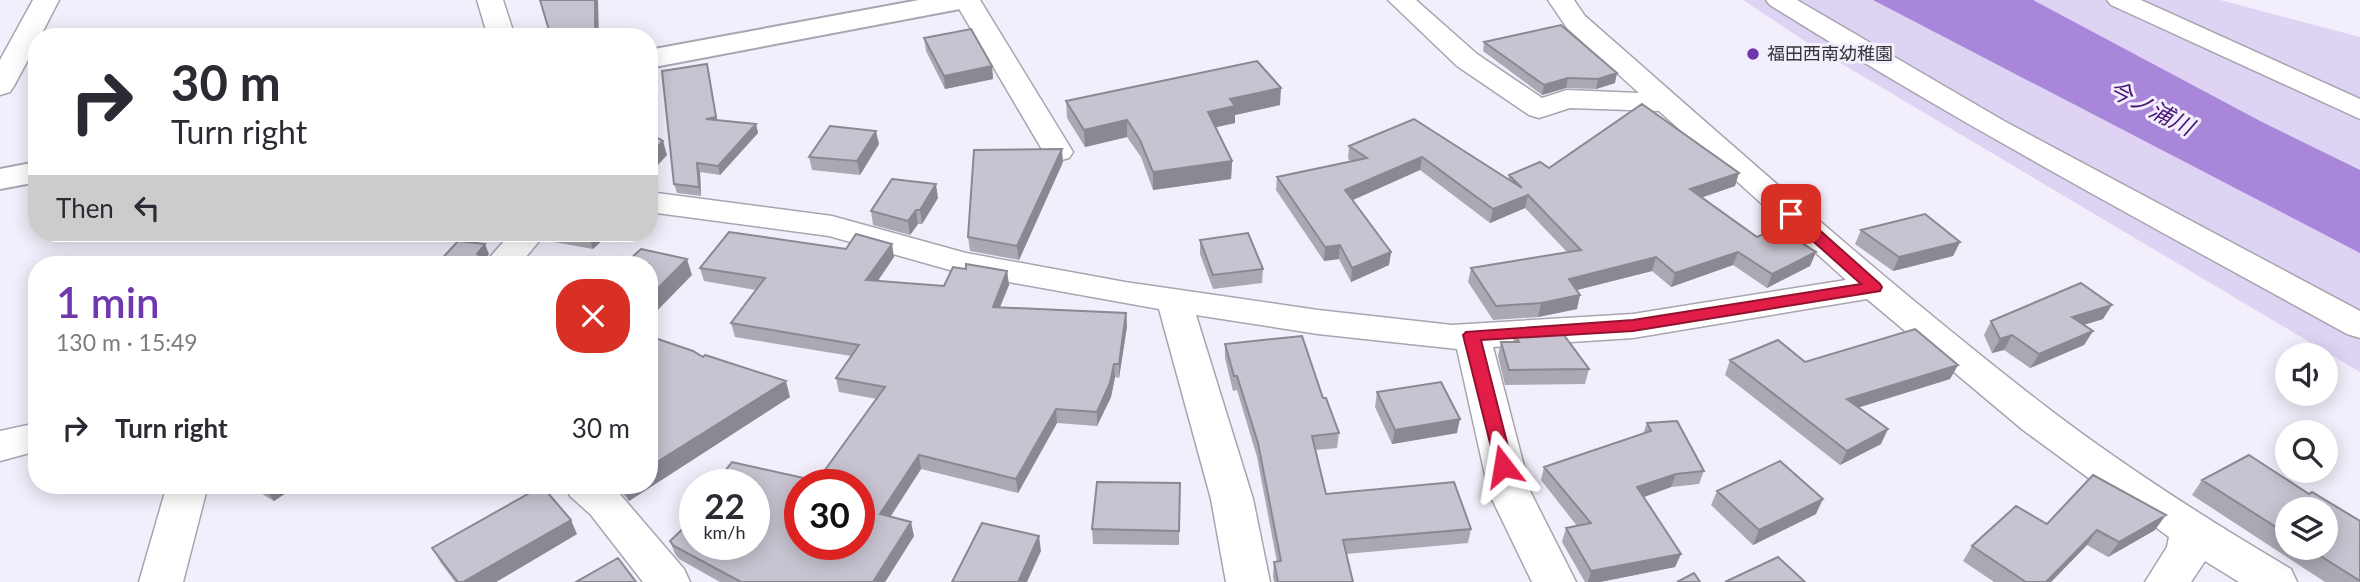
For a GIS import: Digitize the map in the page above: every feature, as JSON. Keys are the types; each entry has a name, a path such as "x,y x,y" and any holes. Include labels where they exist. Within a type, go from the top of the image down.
{"street":[{"path":"31,28 46,0"},
{"path":"490,0 499,28"},
{"path":"658,57 966,0 1058,152"},
{"path":"1401,0 1467,60 1539,110 1567,99 1667,103"},
{"path":"1562,0 1576,22 1874,287 2037,420 2192,531 2275,582"},
{"path":"1779,0 1852,46 1975,116 2360,326"},
{"path":"2120,0 2360,110"},
{"path":"0,86 28,34"},
{"path":"0,179 28,174"},
{"path":"658,203 832,226 964,262 1174,301 1331,324 1452,337 1633,326 1874,287"},
{"path":"508,256 520,242"},
{"path":"1174,301 1232,499 1248,582"},
{"path":"1472,335 1510,493 1554,582"},
{"path":"0,446 28,439"},
{"path":"161,582 185,494"},
{"path":"595,494 606,504 668,582"},
{"path":"2167,582 2188,552 2192,531"}],"shaded area":[{"path":"1743,0 2220,0 2360,37 2360,372 2338,359 2338,343 2311,343 1817,49"}],"water":[{"name":"今ノ浦川","path":"1873,0 2033,0 2262,122 2360,170 2360,253"}],"building":[{"path":"540,0 595,0 595,28 548,28"},
{"path":"1561,25 1617,73 1598,79 1568,78 1544,85 1484,42"},
{"path":"971,29 992,66 944,76 924,38"},
{"path":"1257,61 1281,88 1230,99 1235,106 1208,112 1232,161 1153,172 1140,140 1127,120 1084,130 1066,101"},
{"path":"707,64 716,117 706,119 756,124 718,166 697,163 699,187 674,184 662,71"},
{"path":"1642,104 1739,173 1690,189 1757,237 1777,228 1816,252 1772,274 1738,252 1675,273 1656,257 1569,279 1580,295 1541,303 1496,306 1471,268 1581,250 1528,195 1493,209 1422,157 1345,190 1391,252 1352,268 1340,245 1325,247 1277,177 1367,158 1349,146 1414,119 1522,188 1509,175 1540,162 1549,168"},
{"path":"830,126 876,131 857,161 809,157"},
{"path":"1062,149 1017,246 968,237 974,150"},
{"path":"892,179 936,184 920,210 916,210 908,221 871,211"},
{"path":"1925,214 1960,242 1899,257 1861,230"},
{"path":"729,232 846,249 856,234 892,244 866,280 944,286 953,267 966,269 966,264 1007,271 993,307 1126,313 1119,364 1114,364 1110,383 1097,412 1056,409 1016,479 919,455 880,514 911,522 873,582 741,582 700,560 770,560 770,470 784,474 784,560 875,560 875,469 826,469 885,387 836,378 859,345 731,323 765,278 700,268"},
{"path":"1248,233 1263,269 1213,275 1200,240"},
{"path":"457,242 485,244 477,254 482,256 444,256"},
{"path":"641,249 687,259 658,288 658,256 634,256"},
{"path":"2081,283 2112,305 2072,317 2093,331 2039,354 2012,335 2000,339 1991,321"},
{"path":"1915,329 1958,365 1847,399 1888,429 1847,451 1730,360 1778,340 1805,362"},
{"path":"1561,331 1589,369 1509,370 1501,342 1519,342 1514,334"},
{"path":"1302,336 1323,398 1326,398 1339,433 1312,436 1326,494 1454,482 1471,529 1343,540 1353,582 1278,582 1274,562 1281,561 1258,443 1225,344"},
{"path":"658,339 703,357 705,355 786,381 658,461"},
{"path":"1441,382 1460,419 1395,430 1377,392"},
{"path":"1677,421 1704,471 1676,474 1637,487 1681,554 1591,571 1566,528 1591,523 1544,467 1651,431 1647,423"},
{"path":"2249,455 2275,472 2275,483 2292,483 2309,494 2312,492 2320,497 2275,497 2275,526 2202,480"},
{"path":"1780,461 1823,499 1759,530 1717,491"},
{"path":"732,462 763,469 727,469"},
{"path":"2093,475 2166,515 2119,542 2097,530 2046,582 2026,582 1972,546 2016,506 2047,524"},
{"path":"1097,482 1180,483 1179,531 1092,529"},
{"path":"528,494 549,494 571,520 463,582 458,582 432,548"},
{"path":"2338,508 2360,521 2360,581 2327,560 2338,560"},
{"path":"982,523 1039,536 1018,582 952,582"},
{"path":"679,532 679,549 670,541"},
{"path":"1778,557 1805,582 1725,582"},
{"path":"618,558 636,582 576,582"},
{"path":"1694,573 1700,582 1677,582"}],"place":[{"name":"福田西南幼稚園","path":"1753,54"}],"route":[{"path":"1503,466 1472,335 1633,326 1874,287 1791,214"}]}
